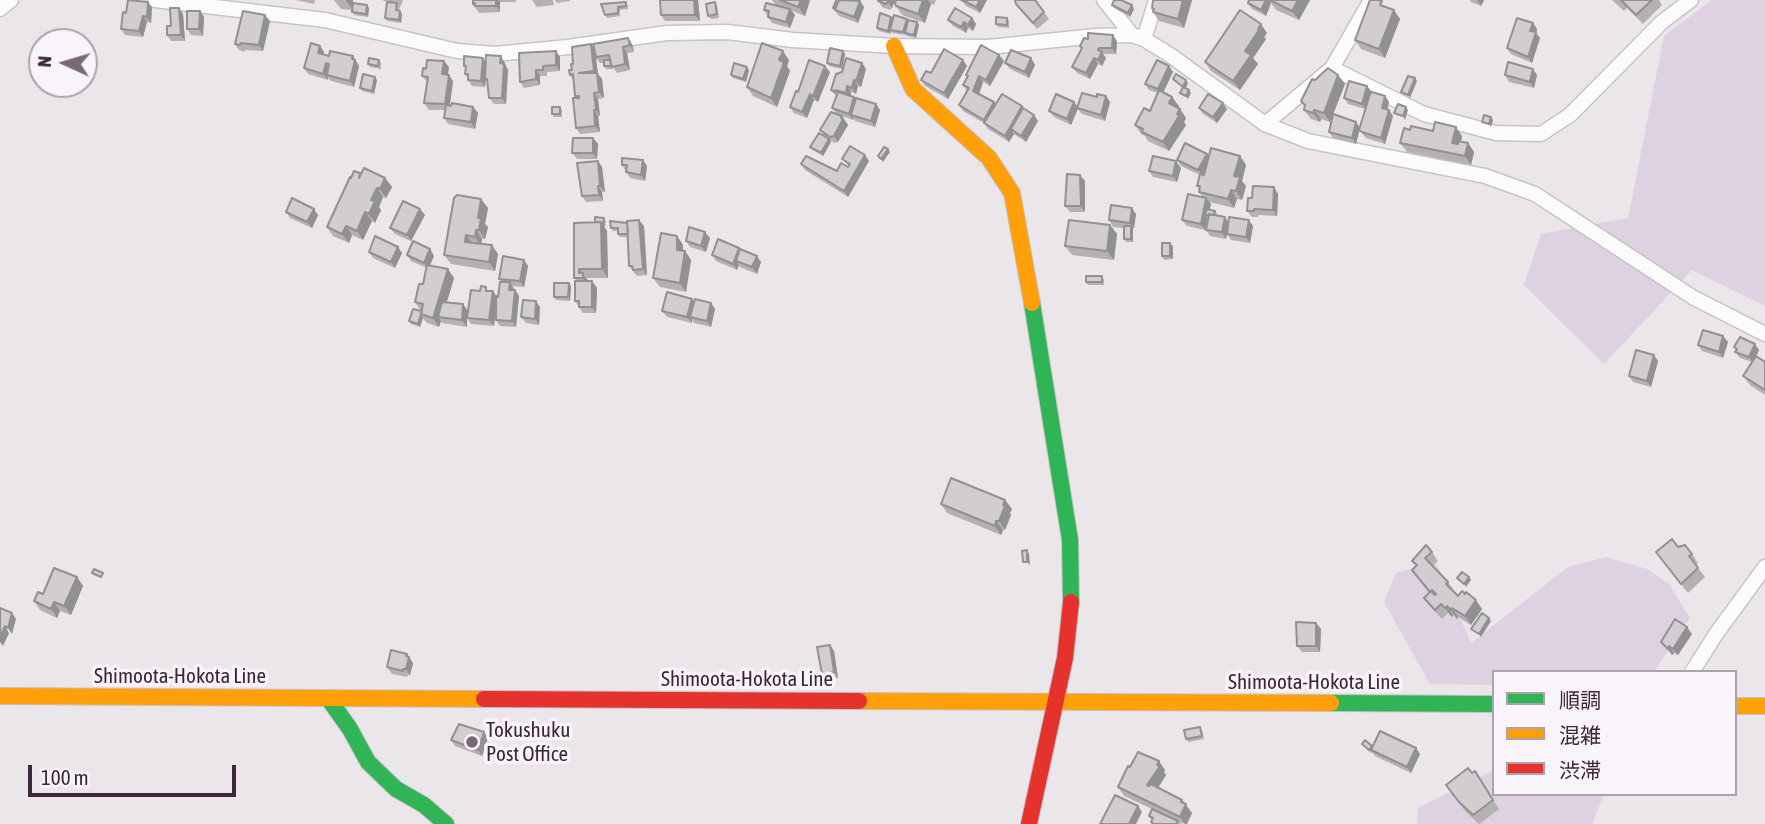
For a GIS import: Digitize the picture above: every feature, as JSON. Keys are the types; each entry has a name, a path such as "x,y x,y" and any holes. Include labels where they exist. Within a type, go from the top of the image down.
{"main road":[{"path":"894,46 913,89 989,158 1012,192 1019,223 1070,540 1070,622 1065,658 1029,824"},
{"name":"Shimoota-Hokota Line","path":"0,696 1492,704"},
{"path":"328,698 350,729 368,762 396,789 424,804 446,824"},
{"path":"1737,706 1765,706"}],"street":[{"path":"0,9 11,0"},
{"path":"155,0 325,20 457,51 495,54 679,33 727,32 793,40 894,46 988,47 1095,36 1138,37"},
{"path":"1104,0 1138,37 1265,124 1308,142 1485,176 1535,194 1694,298 1765,334"},
{"path":"1138,37 1156,0"},
{"path":"1265,124 1332,68 1371,0"},
{"path":"1332,68 1424,114 1496,133 1541,134 1570,115 1661,22 1691,0"},
{"path":"1693,670 1765,567"}],"shaded area":[{"path":"1712,0 1765,0 1765,306 1692,270 1604,364 1524,285 1541,234 1628,218 1664,36"},
{"path":"1606,557 1647,569 1669,584 1690,618 1655,670 1492,670 1492,685 1430,684 1384,602 1396,573 1436,563 1471,643 1568,567"},
{"path":"1492,771 1492,796 1603,796 1592,824 1417,824 1418,808"}],"building":[{"path":"128,0 148,2 147,17 143,16 139,31 121,29"},
{"path":"473,0 496,0 496,6 475,6"},
{"path":"660,0 694,0 695,15 661,15"},
{"path":"780,0 801,0 798,7"},
{"path":"839,0 860,1 854,17 835,10"},
{"path":"896,0 923,0 918,14 896,6"},
{"path":"962,0 980,0 976,7"},
{"path":"1016,0 1035,0 1044,12 1033,23 1016,4"},
{"path":"1114,0 1132,5 1128,13 1112,5"},
{"path":"1153,0 1183,0 1178,19 1153,12"},
{"path":"1249,0 1266,0 1261,10 1248,3"},
{"path":"1270,0 1298,0 1292,11"},
{"path":"1370,0 1382,1 1380,5 1394,10 1379,49 1355,40"},
{"path":"1621,0 1652,0 1636,15"},
{"path":"387,2 397,3 399,20 385,18"},
{"path":"626,2 626,6 618,7 618,13 605,15 601,4"},
{"path":"715,2 717,14 708,16 706,4"},
{"path":"353,3 367,5 366,14 352,12"},
{"path":"766,3 790,9 786,22 768,17 769,11 764,10"},
{"path":"170,8 179,8 181,35 167,35 167,26 171,26"},
{"path":"955,8 972,18 968,25 964,22 961,27 948,20"},
{"path":"1240,10 1261,24 1245,51 1251,55 1233,81 1205,62"},
{"path":"187,11 200,11 199,29 187,29"},
{"path":"243,11 265,15 259,45 235,44"},
{"path":"880,13 891,17 888,31 877,28"},
{"path":"894,15 907,19 903,32 890,30"},
{"path":"996,17 1007,18 1007,25 996,24"},
{"path":"1517,18 1533,23 1530,31 1536,32 1528,57 1507,48"},
{"path":"908,20 917,22 914,35 905,33"},
{"path":"1088,33 1113,35 1112,48 1099,48 1102,52 1098,60 1094,58 1086,73 1072,67 1084,38 1088,39"},
{"path":"628,38 630,45 623,47 625,64 612,67 609,55 596,57 593,44"},
{"path":"311,43 320,46 318,53 329,56 330,51 353,56 352,59 355,60 350,81 327,75 329,64 326,63 323,74 304,68"},
{"path":"762,43 783,51 779,60 784,62 771,98 747,87"},
{"path":"591,44 594,71 579,73 597,73 599,92 594,93 595,126 576,128 573,98 579,96 575,96 573,74 570,75 569,70 572,70 573,64 572,47"},
{"path":"981,45 999,55 986,80 979,76 973,91 994,102 984,120 959,105 969,88 963,85 968,76 966,75"},
{"path":"830,48 843,51 840,66 827,63"},
{"path":"944,49 963,60 944,93 921,80 926,71 931,73"},
{"path":"1011,50 1031,58 1025,72 1005,63"},
{"path":"556,51 556,65 543,66 543,70 536,70 536,79 520,82 519,53"},
{"path":"486,55 501,56 500,63 504,64 502,98 489,98 485,79"},
{"path":"464,56 483,58 481,81 468,80"},
{"path":"369,58 379,60 378,66 368,64"},
{"path":"846,58 862,63 852,88 847,86 846,93 835,92 831,90 836,74 842,72"},
{"path":"427,60 444,61 442,74 449,75 445,104 424,103 428,77 422,76"},
{"path":"604,60 610,60 611,66 604,66"},
{"path":"809,60 825,66 813,96 810,94 802,112 790,107"},
{"path":"1157,60 1169,66 1158,89 1145,84"},
{"path":"1508,62 1533,69 1530,82 1505,75"},
{"path":"734,63 747,67 743,79 731,75"},
{"path":"1328,68 1338,75 1324,113 1304,110 1305,105 1301,101 1312,79 1315,80"},
{"path":"363,74 375,77 372,91 360,88"},
{"path":"1176,74 1186,80 1183,87 1173,79"},
{"path":"1408,76 1415,78 1408,95 1401,92"},
{"path":"1349,81 1367,86 1362,104 1344,98"},
{"path":"1183,87 1189,90 1186,96 1180,93"},
{"path":"1159,90 1172,97 1169,103 1180,109 1177,114 1179,116 1163,142 1142,132 1143,129 1135,125 1144,108 1150,111"},
{"path":"838,92 854,97 849,114 832,108"},
{"path":"1372,92 1385,96 1382,108 1389,110 1381,138 1359,130"},
{"path":"1082,93 1097,97 1097,94 1106,96 1101,115 1077,108"},
{"path":"1002,94 1022,106 1005,136 984,123"},
{"path":"1056,94 1074,102 1067,119 1049,111"},
{"path":"1208,94 1223,103 1213,117 1199,108"},
{"path":"856,98 876,104 871,121 851,115"},
{"path":"452,103 473,107 471,122 444,118 446,105 451,106"},
{"path":"1398,104 1406,107 1403,116 1394,113"},
{"path":"552,107 560,107 560,114 552,114"},
{"path":"1023,108 1034,115 1021,136 1011,129"},
{"path":"831,112 843,119 834,136 830,137 820,130"},
{"path":"1333,114 1356,122 1352,138 1329,132"},
{"path":"1484,115 1491,117 1489,124 1482,122"},
{"path":"1435,122 1456,127 1452,143 1468,143 1465,156 1400,143 1404,128 1410,130 1411,126 1433,131"},
{"path":"819,133 829,139 821,153 810,147"},
{"path":"573,138 593,138 593,153 572,153"},
{"path":"1185,143 1207,154 1198,170 1177,160"},
{"path":"850,146 865,155 844,191 801,164 806,156 837,171 841,163 848,167 850,164 842,159"},
{"path":"884,147 888,149 881,159 878,156"},
{"path":"1211,148 1240,156 1234,176 1240,177 1236,191 1231,190 1228,199 1199,192 1200,186 1197,186 1200,174 1204,175"},
{"path":"1153,156 1176,161 1173,176 1149,171"},
{"path":"622,158 643,160 641,175 626,172 627,165 622,165"},
{"path":"598,161 599,195 582,196 577,163"},
{"path":"364,168 385,178 371,200 375,201 369,214 365,212 357,231 346,226 342,234 327,227 350,177 354,171 360,173 359,178"},
{"path":"1067,174 1080,175 1081,206 1065,206"},
{"path":"1253,186 1274,187 1273,210 1247,211"},
{"path":"1188,194 1206,198 1201,224 1182,220"},
{"path":"457,195 481,199 479,230 476,230 475,237 466,235 465,242 492,245 489,262 444,255 454,198"},
{"path":"292,198 314,209 307,222 286,212"},
{"path":"403,201 420,209 407,235 390,228"},
{"path":"1111,205 1132,208 1130,223 1109,220"},
{"path":"1207,209 1215,211 1214,215 1205,215"},
{"path":"1209,214 1225,217 1222,232 1206,230"},
{"path":"595,217 604,218 603,225 601,222 595,222"},
{"path":"1229,217 1249,220 1246,237 1227,234"},
{"path":"639,220 643,269 633,270 632,266 629,266 627,221"},
{"path":"1069,220 1110,225 1107,251 1065,246"},
{"path":"610,221 627,223 628,234 618,234 618,228 611,228"},
{"path":"601,222 602,269 579,269 583,278 574,278 574,223"},
{"path":"1124,226 1131,226 1131,239 1124,239"},
{"path":"689,227 705,232 701,246 686,241"},
{"path":"661,233 677,236 677,250 685,251 680,283 653,278"},
{"path":"375,236 398,247 391,262 369,252"},
{"path":"718,239 739,248 733,264 712,255"},
{"path":"413,241 430,249 424,263 407,255"},
{"path":"1162,243 1170,243 1170,256 1162,256"},
{"path":"740,249 757,256 752,267 736,261"},
{"path":"503,256 524,260 520,281 499,279"},
{"path":"427,265 448,269 433,318 421,314 423,304 415,302"},
{"path":"1086,276 1102,276 1102,282 1086,282"},
{"path":"575,281 592,281 592,307 579,307 579,301 575,301"},
{"path":"500,282 510,282 509,290 515,290 512,321 496,320 496,296 498,297"},
{"path":"554,283 569,283 568,297 554,297"},
{"path":"481,286 486,287 486,291 493,291 489,320 467,318 471,290 480,291"},
{"path":"667,292 692,299 687,317 662,311"},
{"path":"695,299 711,303 707,321 690,317"},
{"path":"523,300 536,301 535,319 521,317"},
{"path":"442,302 463,304 462,320 438,317"},
{"path":"413,309 422,311 418,324 409,321"},
{"path":"1703,330 1723,336 1719,352 1698,345"},
{"path":"1740,337 1755,344 1749,357 1735,352 1737,349 1734,347"},
{"path":"1636,350 1654,355 1647,381 1629,376"},
{"path":"1756,356 1765,362 1765,390 1743,376"},
{"path":"951,478 1005,500 1005,506 995,526 941,504"},
{"path":"1672,539 1678,547 1685,545 1698,568 1681,584 1656,552"},
{"path":"1426,545 1432,552 1425,558 1448,582 1446,584 1458,596 1462,591 1476,600 1465,616 1441,604 1435,610 1424,598 1430,592 1412,570 1417,565 1412,561"},
{"path":"1027,550 1027,562 1023,562 1022,551"},
{"path":"54,568 77,577 64,606 54,602 51,609 34,601 38,592 43,594"},
{"path":"94,569 103,573 101,577 92,573"},
{"path":"1462,572 1469,577 1464,584 1457,578"},
{"path":"0,608 12,613 8,628 5,626 0,637"},
{"path":"1482,613 1489,618 1479,634 1471,629"},
{"path":"1675,619 1687,627 1673,649 1669,646 1668,649 1661,642"},
{"path":"1296,622 1316,623 1316,646 1297,646"},
{"path":"830,645 834,672 822,674 817,647"},
{"path":"391,650 407,654 409,657 406,669 403,671 387,667"},
{"path":"459,724 484,732 478,750 451,740"},
{"path":"1200,727 1202,736 1186,739 1184,730"},
{"path":"1380,731 1416,748 1407,767 1371,750"},
{"path":"1365,740 1372,746 1369,750 1362,744"},
{"path":"1138,752 1159,761 1157,765 1160,766 1147,785 1151,784 1182,800 1181,802 1186,804 1180,817 1118,787"},
{"path":"1468,768 1472,773 1475,771 1493,800 1473,815 1446,785"},
{"path":"1115,795 1138,806 1129,824 1100,824"},
{"path":"1152,809 1178,821 1176,824 1154,824 1151,822 1153,818 1149,816"}],"traffic: fast":[{"path":"1032,303 1070,540 1071,602"},
{"path":"328,698 350,729 368,762 396,789 424,805 446,824"},
{"path":"1331,703 1492,704"}],"traffic: slow":[{"path":"894,46 913,89 989,158 1012,193 1032,303"},
{"path":"0,696 484,699"},
{"path":"859,701 1331,703"},
{"path":"1737,706 1765,706"}],"traffic: jam":[{"path":"1029,824 1065,658 1071,602"},
{"path":"484,699 859,701"}],"place":[{"name":"Tokushuku Post Office","path":"472,742"}]}
